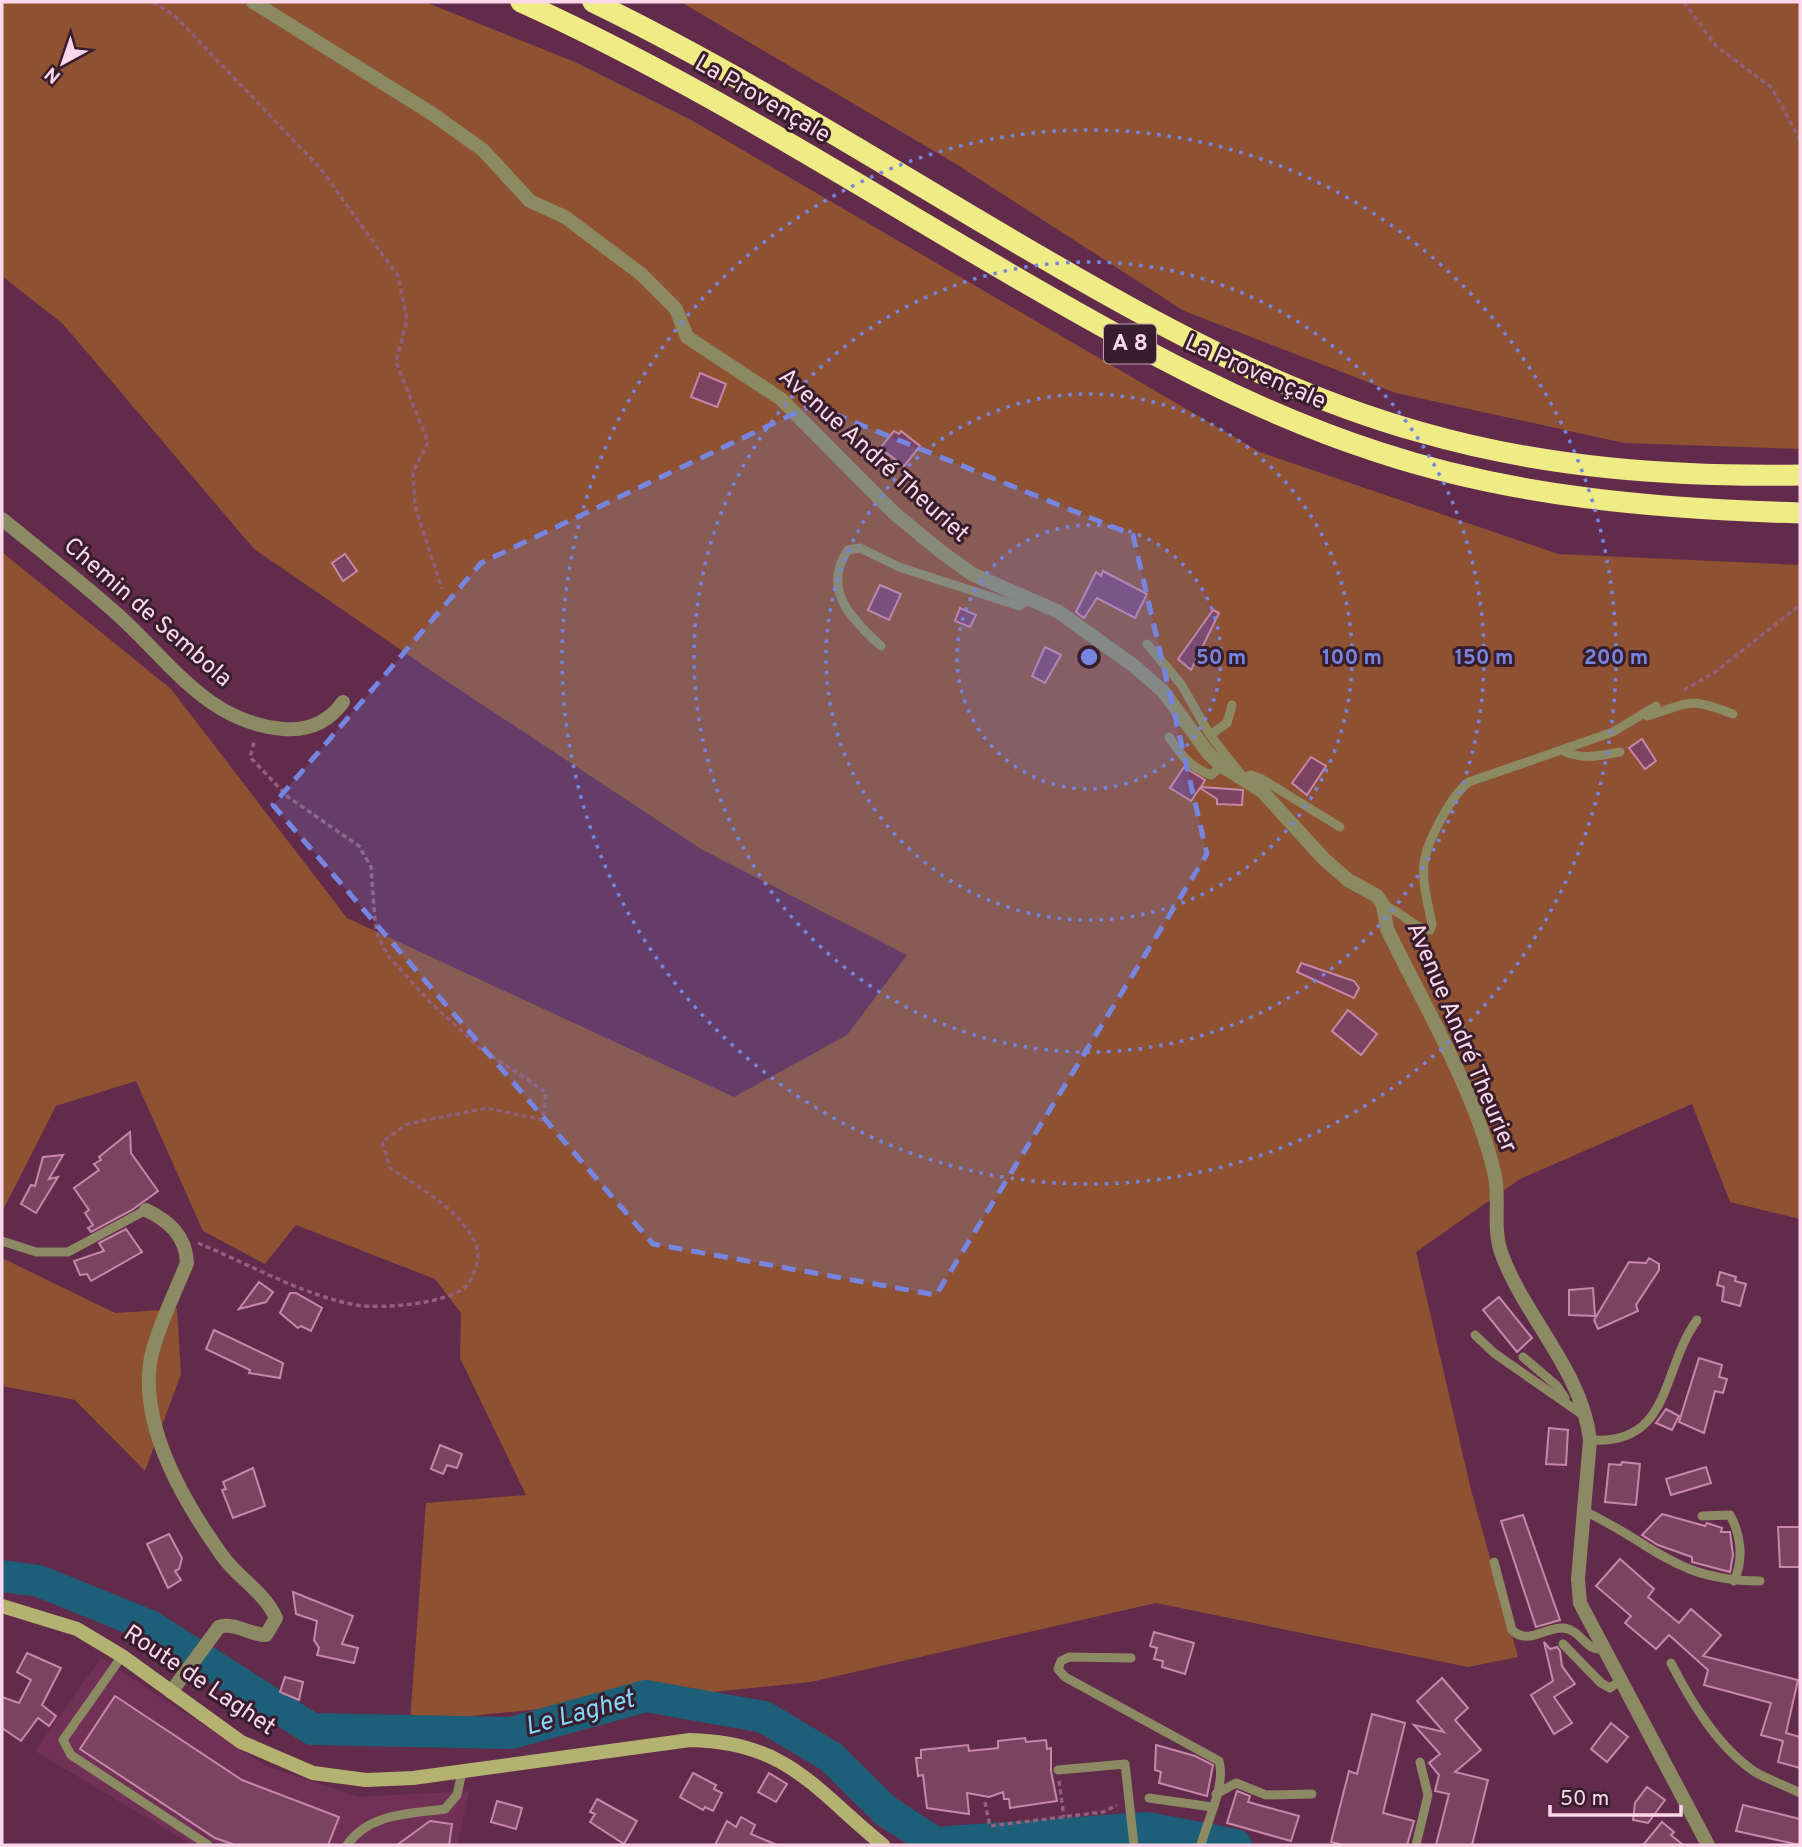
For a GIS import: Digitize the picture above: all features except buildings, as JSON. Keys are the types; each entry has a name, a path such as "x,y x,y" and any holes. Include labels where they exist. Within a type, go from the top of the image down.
{"highway":[{"name":"La Provençale","path":"522,2 584,30 700,93 1146,353 1246,402 1378,453 1497,484 1608,501 1705,510 1800,513"},
{"name":"La Provençale","path":"593,2 715,64 1024,248 1179,335 1339,405 1418,432 1502,453 1569,465 1649,473 1800,475"}],"main road":[{"name":"Route de Laghet","path":"2,1606 77,1629 175,1687 241,1742 313,1773 366,1780 461,1772 690,1740 727,1742 772,1756 810,1779 883,1845"}],"street":[{"name":"Avenue André Theuriet","path":"253,2 432,113 484,150 530,201 565,217 641,274 676,309 687,337 781,399 893,512 972,574 1003,589"},
{"name":"Chemin de Sembola","path":"2,519 119,615 194,690 230,714 258,727 294,730 318,725 333,716 342,702"},
{"name":"Avenue André Theurier","path":"1003,589 1031,598 1059,612 1134,666 1163,691 1208,753 1222,766 1262,791 1324,859 1348,880 1377,896 1383,905 1387,929 1475,1117 1495,1178 1496,1226 1501,1252 1516,1286 1555,1348 1588,1418 1590,1440 1578,1579 1580,1603 1708,1845"},
{"path":"146,1210 161,1217 180,1236 187,1251 187,1263 150,1362 151,1407 163,1451 194,1511 222,1556 268,1602 276,1618 266,1635 223,1625 209,1639 175,1687"}],"lane":[{"path":"881,646 851,618 838,587 840,562 848,550 860,548 899,567 993,600 1019,606 1031,598"},
{"path":"1147,644 1181,684 1210,735 1242,777 1251,775 1262,779 1340,827"},
{"path":"1638,718 1678,704 1701,702 1733,713"},
{"path":"1210,735 1227,723 1232,705"},
{"path":"1383,905 1395,908 1424,930 1430,930 1432,924 1424,888 1424,861 1458,790 1469,782 1613,732 1656,706"},
{"path":"1169,737 1182,757 1197,770 1210,775 1222,766"},
{"path":"1563,751 1574,756 1595,758 1620,752"},
{"path":"2,1241 36,1252 68,1252 146,1210"},
{"path":"1590,1440 1613,1441 1628,1438 1649,1420 1664,1398 1684,1339 1697,1320"},
{"path":"1475,1335 1494,1353 1588,1418"},
{"path":"1523,1357 1557,1386 1568,1402"},
{"path":"1584,1511 1665,1560 1694,1573 1734,1581 1760,1581"},
{"path":"1702,1516 1730,1515 1740,1533 1738,1571 1734,1581"},
{"path":"1494,1562 1512,1630 1517,1635 1525,1637 1559,1628 1568,1629 1596,1651 1606,1649"},
{"path":"1563,1644 1601,1683 1610,1688 1622,1679"},
{"path":"122,1656 63,1740 71,1755 208,1845"},
{"path":"1131,1658 1069,1657 1061,1661 1058,1669 1065,1677 1159,1725 1219,1761 1221,1770 1216,1794 1201,1845"},
{"path":"1671,1663 1690,1699 1742,1762 1757,1773 1800,1793"},
{"path":"1416,1845 1428,1796 1420,1762"},
{"path":"1058,1770 1125,1764 1134,1844"},
{"path":"347,1845 355,1835 380,1819 445,1809 457,1795 461,1772"},
{"path":"1216,1794 1236,1783 1266,1795 1312,1794"},
{"path":"1149,1798 1210,1812"}],"path":[{"path":"153,2 174,15 320,168 398,276 407,320 397,362 429,442 413,472 415,506 442,589"},
{"path":"1684,2 1716,46 1772,88 1800,140"},
{"path":"1656,706 1715,672 1800,604"},
{"path":"180,1236 325,1297 358,1305 382,1306 447,1298 467,1286 479,1262 475,1242 459,1219 431,1195 390,1168 382,1142 407,1124 487,1108 543,1119 546,1092 481,1049 431,1003 389,957 376,930 371,867 359,846 288,797 250,757 258,727"},
{"path":"1058,1770 1064,1817"},
{"path":"985,1802 990,1826 1103,1812 1129,1803"}],"highlighted area":[{"path":"812,405 1133,535 1207,854 936,1295 653,1244 273,805 481,563"}],"shaded area":[{"path":"2,2 425,2 575,62 693,121 1260,452 1558,554 1800,565 1800,1219 1730,1202 1692,1104 1520,1179 1416,1252 1471,1490 1518,1657 1468,1667 1156,1603 811,1682 410,1722 426,1503 526,1495 460,1358 461,1313 435,1279 296,1225 265,1264 203,1231 136,1081 56,1106 2,1212 2,552 171,689 347,918 734,1097 847,1035 907,955 701,849 442,678 254,549 63,324 2,276"},
{"path":"681,2 1800,2 1800,449 1624,443 1396,393 1184,311 956,164"},
{"path":"2,1258 115,1313 177,1309 181,1374 145,1471 75,1400 2,1386"},
{"path":"101,1658 264,1765 358,1797 469,1791 457,1845 192,1845 35,1751"}],"waterway":[{"name":"Le Laghet","path":"2,1576 39,1581 150,1626 312,1729 511,1733 646,1696 764,1717 831,1757 886,1811 935,1843 1147,1828 1236,1845"}]}
